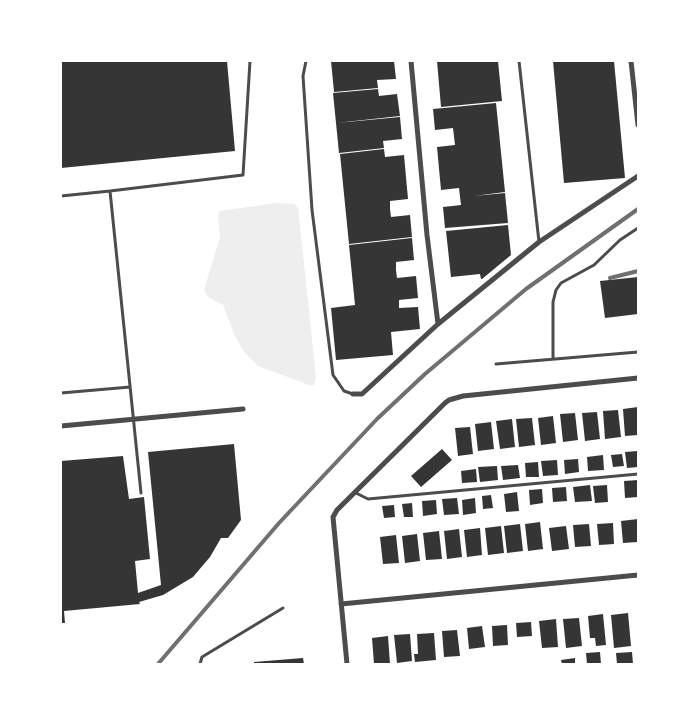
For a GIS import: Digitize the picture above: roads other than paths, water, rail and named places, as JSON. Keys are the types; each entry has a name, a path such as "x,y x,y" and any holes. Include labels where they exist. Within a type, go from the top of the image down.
{"street":[{"path":"411,61 426,226 438,324"},
{"path":"631,61 638,125"},
{"path":"353,394 362,394 438,324 540,242 638,176"},
{"path":"347,664 333,517 354,492 450,400 463,396 638,378"},
{"path":"61,426 243,409"},
{"path":"341,604 638,574"}],"lane":[{"path":"61,196 243,175 250,61"},
{"path":"306,61 303,76 312,210 333,375 344,391 353,394"},
{"path":"519,61 540,242"},
{"path":"110,191 141,493"},
{"path":"553,360 553,302 560,283 594,265 620,240 638,228"},
{"path":"496,364 638,352"},
{"path":"61,393 130,387"},
{"path":"354,492 368,499 638,474"},
{"path":"200,664 202,657 283,608"}],"railway":[{"path":"158,664 279,523 377,419 425,374 526,289 638,209"},
{"path":"610,278 638,271"}]}
